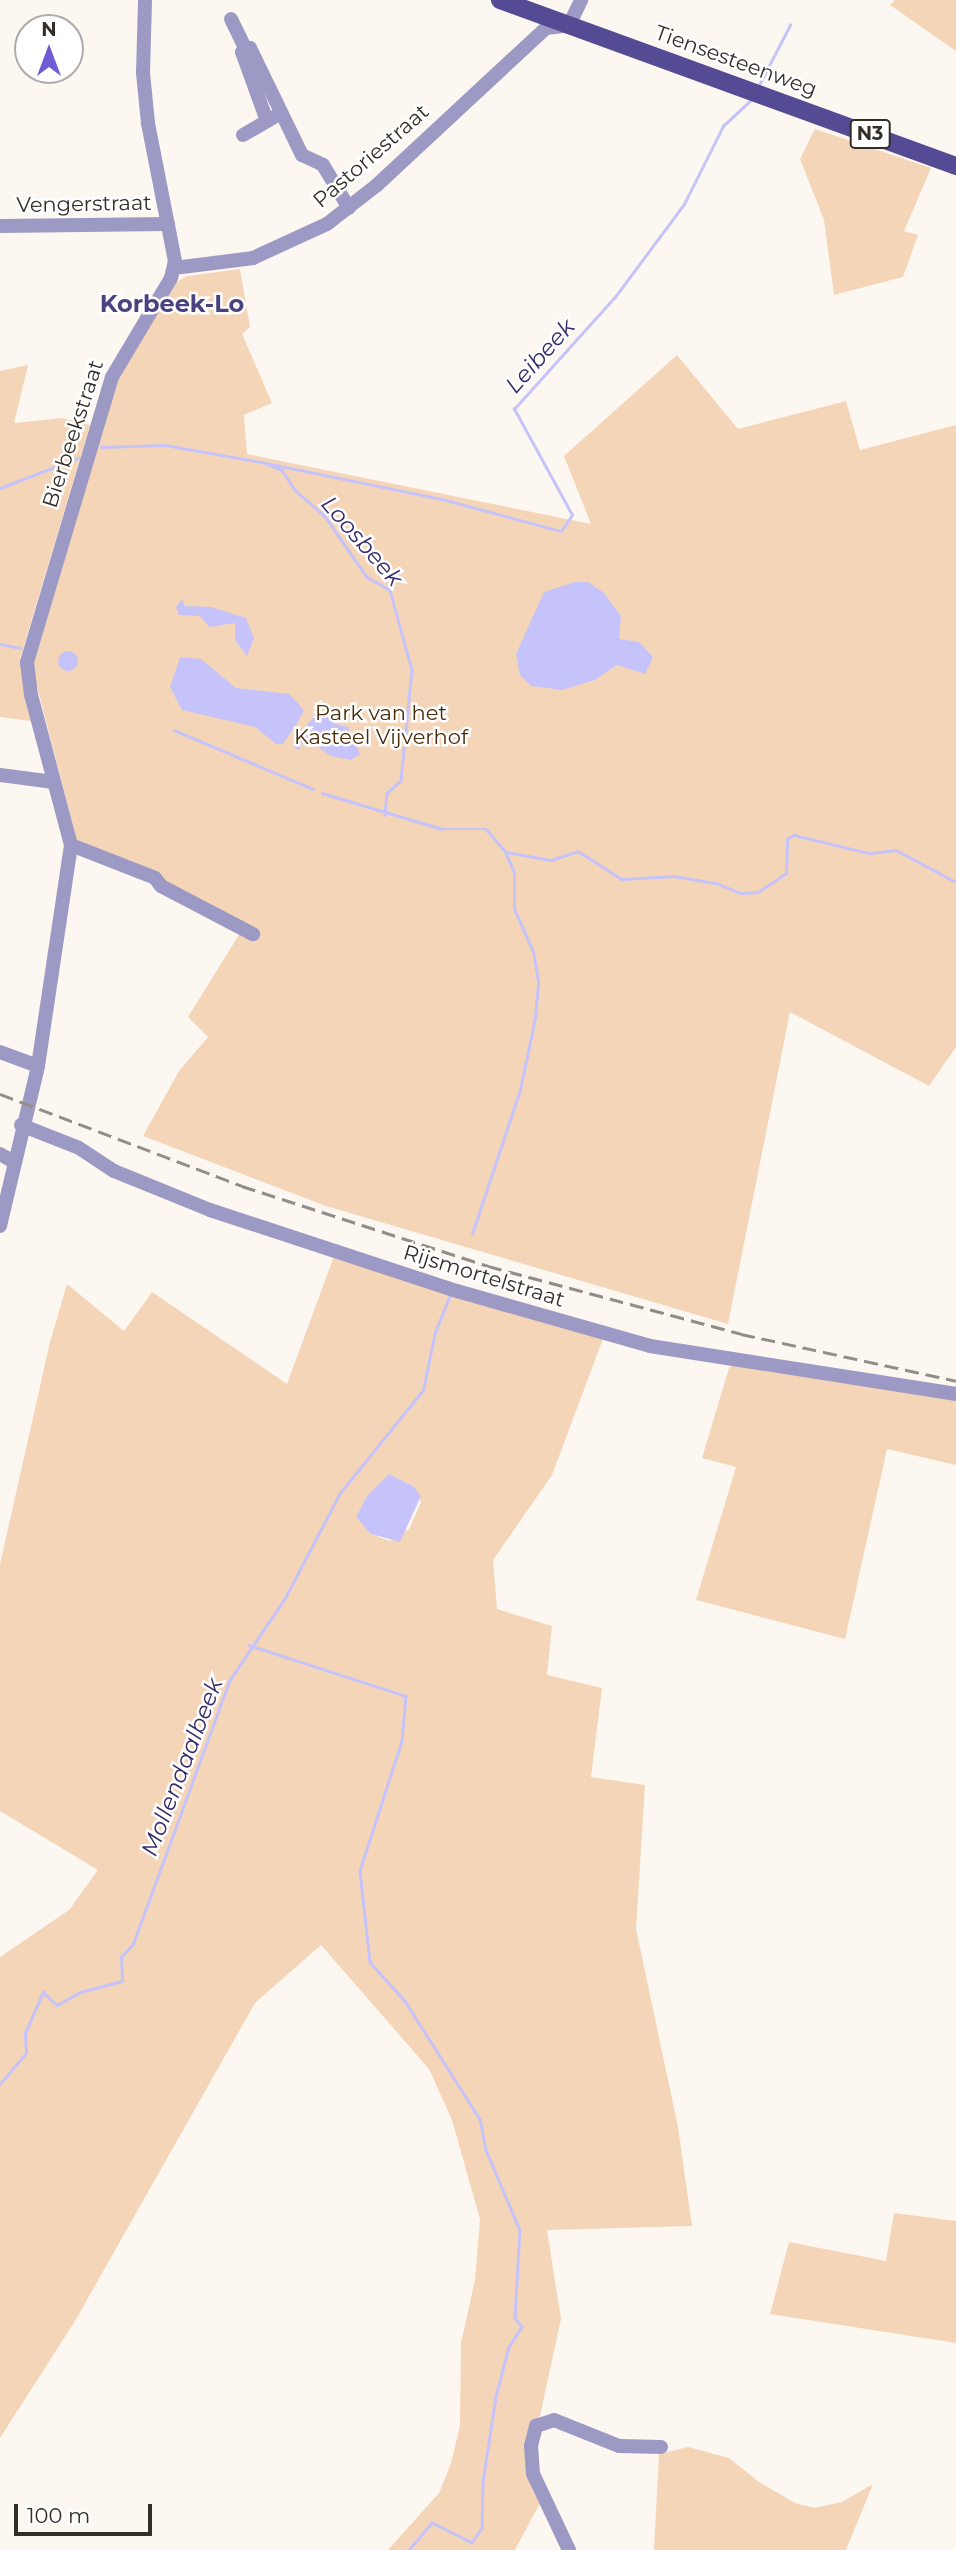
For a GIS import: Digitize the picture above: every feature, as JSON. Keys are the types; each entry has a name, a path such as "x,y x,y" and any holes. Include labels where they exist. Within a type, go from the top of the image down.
{"main road":[{"name":"Tiensesteenweg","path":"500,0 956,166"}],"street":[{"path":"145,0 144,86 174,268"},
{"path":"569,25 581,0"},
{"path":"231,19 246,50"},
{"name":"Pastoriestraat","path":"174,268 253,258 301,238 349,208 546,28 569,25"},
{"path":"267,121 242,52 250,48 302,155 323,165 349,208"},
{"path":"243,135 281,113"},
{"name":"Vengerstraat","path":"0,226 168,224"},
{"name":"Bierbeekstraat","path":"0,1226 21,1125 38,1066 71,845 27,676 29,651 115,369 174,268"},
{"path":"0,775 54,782"},
{"path":"71,845 155,878 253,934"},
{"path":"0,1052 38,1066"},
{"name":"Rijsmortelstraat","path":"21,1125 79,1148 114,1171 211,1210 457,1291 650,1346 956,1394"},
{"path":"0,1154 13,1162"},
{"path":"569,2550 533,2474 531,2446 536,2427 554,2420 619,2446 661,2447"}],"green space":[{"path":"895,0 956,0 956,51 890,5"},
{"path":"815,129 931,168 904,231 918,235 903,277 834,295 824,220 800,159"},
{"name":"Park van het Kasteel Vijverhof","path":"240,269 250,327 242,334 272,403 244,415 247,454 591,524 564,456 677,355 738,429 846,401 860,450 956,425 956,1047 929,1086 790,1012 728,1324 326,1206 143,1136 179,1071 208,1037 188,1017 245,925 78,845 32,667 122,363 175,283 187,276"},
{"path":"28,365 14,423 62,418 90,425 20,659 31,721 0,717 0,371"},
{"path":"334,1256 604,1336 552,1475 493,1560 497,1609 552,1626 547,1675 602,1688 591,1777 645,1785 636,1929 678,2127 692,2226 547,2230 561,2319 540,2416 531,2424 528,2439 532,2490 540,2503 515,2550 388,2550 439,2493 451,2463 460,2426 461,2343 475,2280 480,2219 452,2120 429,2069 321,1945 255,2003 75,2321 0,2438 0,1957 69,1910 98,1870 0,1811 0,1564 50,1342 67,1284 124,1331 152,1292 287,1384","holes":["389,1474 413,1486 421,1502 409,1529 390,1541 371,1534 364,1525"]},
{"path":"736,1363 956,1397 956,1465 887,1449 845,1639 696,1600 736,1467 702,1458 729,1368"},
{"path":"894,2213 956,2221 956,2343 770,2314 789,2242 886,2261"},
{"path":"688,2447 729,2458 759,2482 795,2503 814,2508 842,2502 873,2484 846,2550 654,2550 659,2454"}],"water":[{"path":"575,582 588,582 604,593 621,616 619,639 639,642 653,657 645,674 617,665 595,680 562,690 531,686 520,675 516,654 544,592"},
{"path":"182,599 185,606 211,607 246,618 254,638 247,656 235,640 235,623 209,627 200,616 179,615 176,607"},
{"path":"68,651 75,654 78,661 75,668 68,671 61,668 58,661 61,654"},
{"path":"180,657 201,659 236,688 289,694 304,710 283,744 276,744 255,727 182,710 170,687"},
{"path":"318,709 336,724 348,727 360,754 351,760 331,756 318,747 314,735 305,738 299,750 293,747"},
{"path":"389,1474 413,1486 421,1496 400,1542 371,1534 356,1517 367,1496"}],"waterway":[{"name":"Leibeek","path":"758,87 790,25"},
{"name":"Leibeek","path":"261,462 442,499 561,531 572,515 514,409 615,297 684,204 723,126 752,99"},
{"name":"Loosbeek","path":"101,447 165,445 261,462"},
{"name":"Loosbeek","path":"0,488 78,458"},
{"name":"Loosbeek","path":"267,464 282,470 295,490 325,516 367,577 390,590 412,670 401,781 387,793 385,815"},
{"path":"0,644 21,648"},
{"path":"174,730 313,789"},
{"path":"322,793 442,829 486,829 506,852 551,860 578,851 622,879 674,876 716,883 741,893 758,892 786,873 787,839 794,835 869,853 896,850 956,882"},
{"name":"Mollendaalbeek","path":"472,1234 520,1090 535,1018 538,982 533,952 514,909 514,873 506,854"},
{"name":"Mollendaalbeek","path":"0,2084 26,2053 25,2033 43,1992 57,2005 80,1992 122,1981 121,1957 133,1944 229,1681 285,1598 340,1493 423,1390 435,1332 449,1297"},
{"path":"249,1645 406,1696 402,1741 360,1871 370,1962 405,2001 480,2119 486,2150 520,2230 515,2318 522,2327 509,2347 496,2397 483,2482 482,2528 472,2543 432,2523 409,2550"}],"railway":[{"path":"0,1094 242,1186 488,1266 741,1334 956,1381"}],"district":[{"name":"Korbeek-Lo","path":"172,304"}]}
